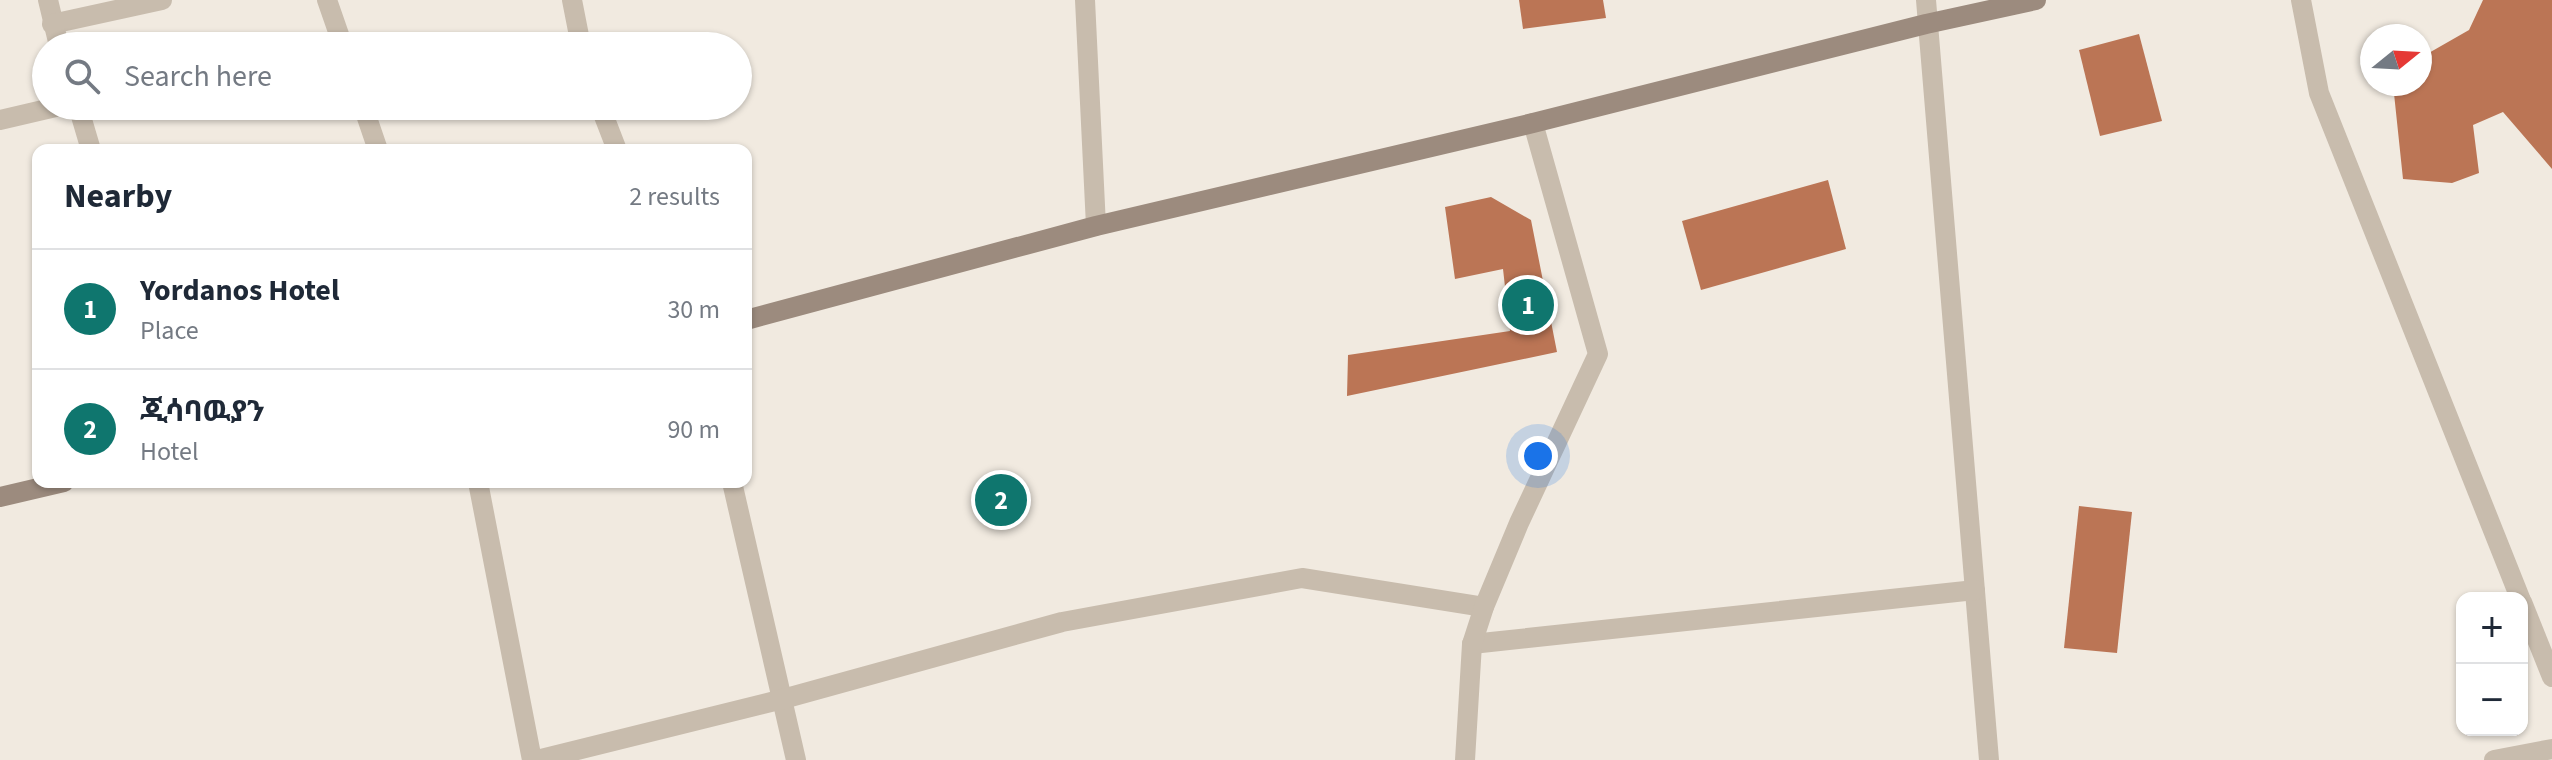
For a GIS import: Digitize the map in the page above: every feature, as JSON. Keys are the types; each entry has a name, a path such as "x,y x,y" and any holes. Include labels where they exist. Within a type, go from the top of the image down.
{"street":[{"path":"48,0 55,32"},
{"path":"52,24 162,0"},
{"path":"327,0 338,32"},
{"path":"572,0 578,32"},
{"path":"1085,0 1096,226"},
{"path":"1926,0 1989,760"},
{"path":"752,318 1096,226 2036,0"},
{"path":"2301,0 2319,93 2518,592"},
{"path":"0,120 32,113"},
{"path":"82,120 89,144"},
{"path":"368,120 376,144"},
{"path":"605,120 615,144"},
{"path":"1465,760 1472,644 1484,607 1524,511 1598,354 1533,123"},
{"path":"0,497 38,488"},
{"path":"479,488 535,760 783,699 1062,622 1302,578 1484,607"},
{"path":"733,488 796,760"},
{"path":"1472,644 1975,590"},
{"path":"2528,617 2552,677"},
{"path":"2494,760 2552,749"}],"building":[{"path":"1519,0 1603,0 1606,18 1523,29"},
{"path":"2483,0 2552,0 2552,169 2503,112 2473,125 2479,173 2452,183 2403,179 2394,96 2432,96 2432,51 2469,30"},
{"path":"2139,34 2162,121 2100,136 2079,50"},
{"path":"1828,180 1846,249 1701,290 1682,221"},
{"path":"1491,197 1531,220 1557,352 1347,396 1348,355 1510,331 1503,269 1455,279 1445,207"},
{"path":"2079,506 2132,512 2117,653 2064,648"}],"place":[{"name":"Yordanos Hotel","path":"1528,305"},
{"name":"ጂሳባዉያን","path":"1001,500"}]}
